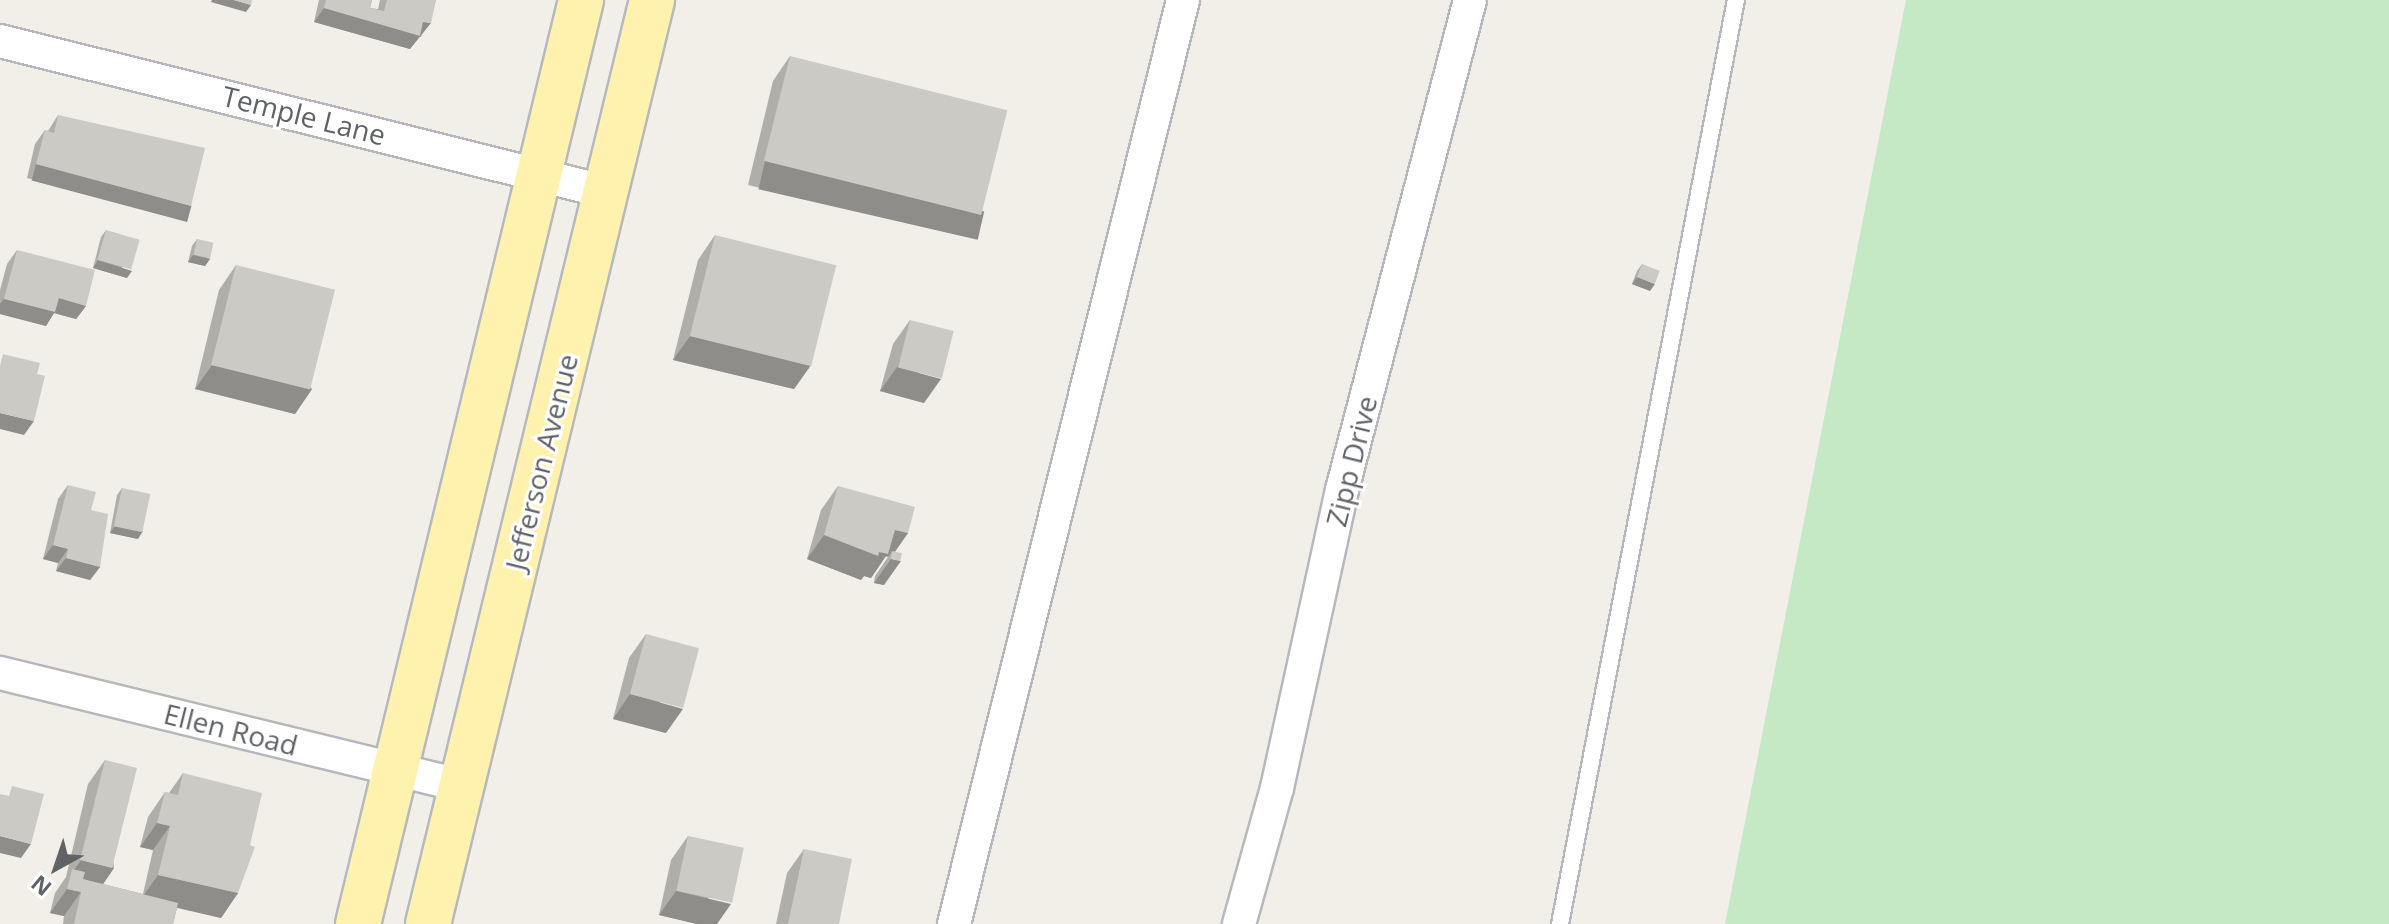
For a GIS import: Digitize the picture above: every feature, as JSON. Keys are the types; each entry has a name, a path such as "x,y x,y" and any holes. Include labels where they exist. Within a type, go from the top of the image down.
{"main road":[{"path":"358,924 581,0"},
{"name":"Jefferson Avenue","path":"428,924 652,0"}],"street":[{"path":"954,924 1183,0"},
{"name":"Zipp Drive","path":"1239,924 1277,788 1342,490 1470,0"},
{"name":"Temple Lane","path":"0,41 607,192"},
{"name":"Ellen Road","path":"0,673 462,786"}],"lane":[{"path":"1560,924 1736,0"}],"green space":[{"path":"1906,0 2389,0 2389,924 1725,924"}],"building":[{"path":"234,0 252,0 251,5"},
{"path":"326,0 372,0 370,8 384,11 387,0 436,0 431,23 423,22 420,36 324,8"},
{"path":"790,56 1007,110 981,215 764,161"},
{"path":"58,115 205,148 191,206 36,164 45,130 54,133"},
{"path":"106,230 140,240 131,269 97,260"},
{"path":"715,235 836,265 811,366 690,336"},
{"path":"197,239 214,243 210,258 193,255"},
{"path":"17,250 95,270 86,306 59,298 55,312 4,299"},
{"path":"1642,264 1660,271 1655,284 1637,277"},
{"path":"236,265 335,290 310,390 211,365"},
{"path":"910,320 954,331 942,378 898,368"},
{"path":"3,354 40,363 37,374 45,376 34,421 0,413"},
{"path":"68,485 96,492 91,510 108,514 100,567 66,558 68,549 53,545"},
{"path":"838,486 915,507 908,533 895,530 888,554 879,552 878,556 824,535"},
{"path":"122,488 150,494 142,532 114,526"},
{"path":"892,551 902,553 900,561 890,559"},
{"path":"646,634 699,648 683,708 630,694"},
{"path":"105,760 137,768 112,868 80,860"},
{"path":"183,773 262,793 250,845 255,847 238,893 158,875 170,826 157,823 165,792 178,795"},
{"path":"12,786 44,794 31,844 0,836 0,794 9,796"},
{"path":"688,836 744,848 732,903 676,891"},
{"path":"804,849 852,859 839,924 788,924"},
{"path":"72,869 85,872 83,879 178,903 173,924 74,924 81,892 67,889"}]}
